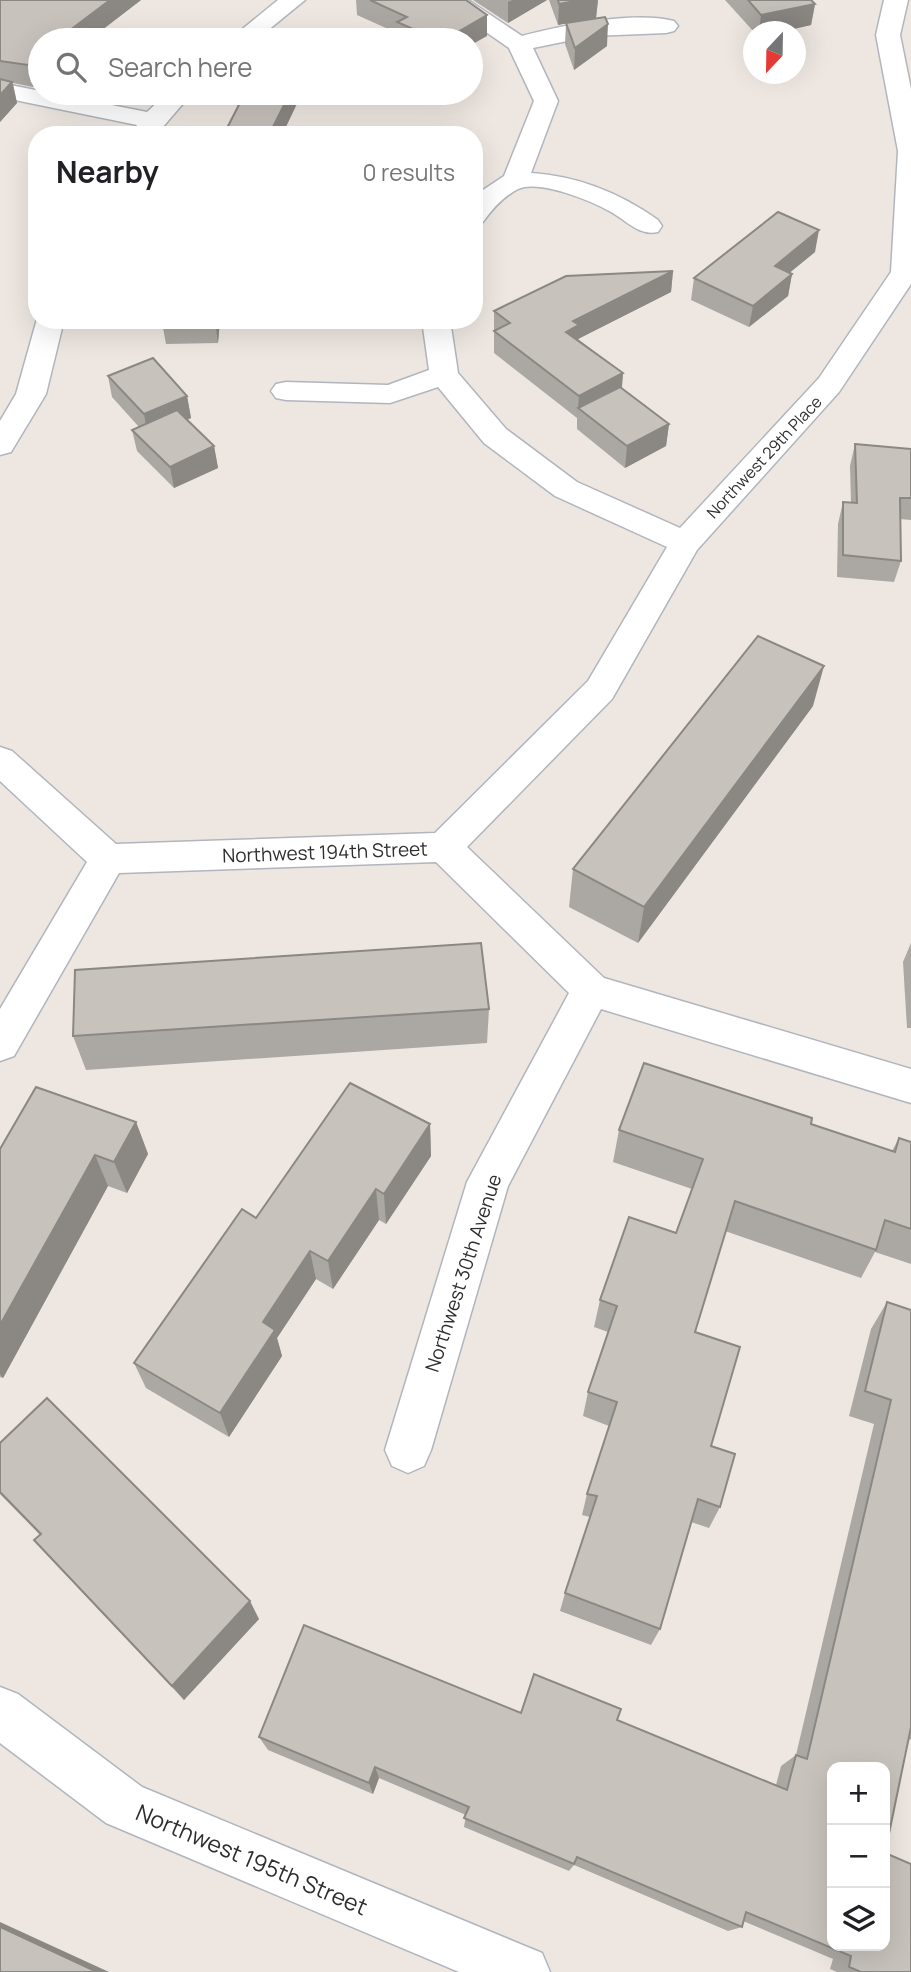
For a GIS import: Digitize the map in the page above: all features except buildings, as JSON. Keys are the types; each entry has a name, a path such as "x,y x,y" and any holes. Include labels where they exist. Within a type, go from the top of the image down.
{"street":[{"path":"257,28 293,0"},
{"path":"452,0 519,44 546,101 514,180 483,203"},
{"name":"Northwest 29th Place","path":"443,848 600,690 685,543 829,386 908,272 911,150 888,35 896,0"},
{"path":"519,44 549,35 614,25 666,26"},
{"path":"0,90 28,97"},
{"path":"58,105 140,126"},
{"path":"150,126 169,105"},
{"path":"514,180 539,180 590,191 626,207 649,226"},
{"path":"0,445 31,394 48,329"},
{"path":"437,329 444,375 495,436 566,489 685,543"},
{"path":"286,391 390,394 444,375"},
{"path":"0,760 108,859 0,1044"},
{"name":"Northwest 194th Street","path":"108,859 443,848 591,990 911,1086"},
{"name":"Northwest 30th Avenue","path":"408,1450 488,1182 591,990"},
{"name":"Northwest 195th Street","path":"0,1712 124,1805 523,1972"}]}
